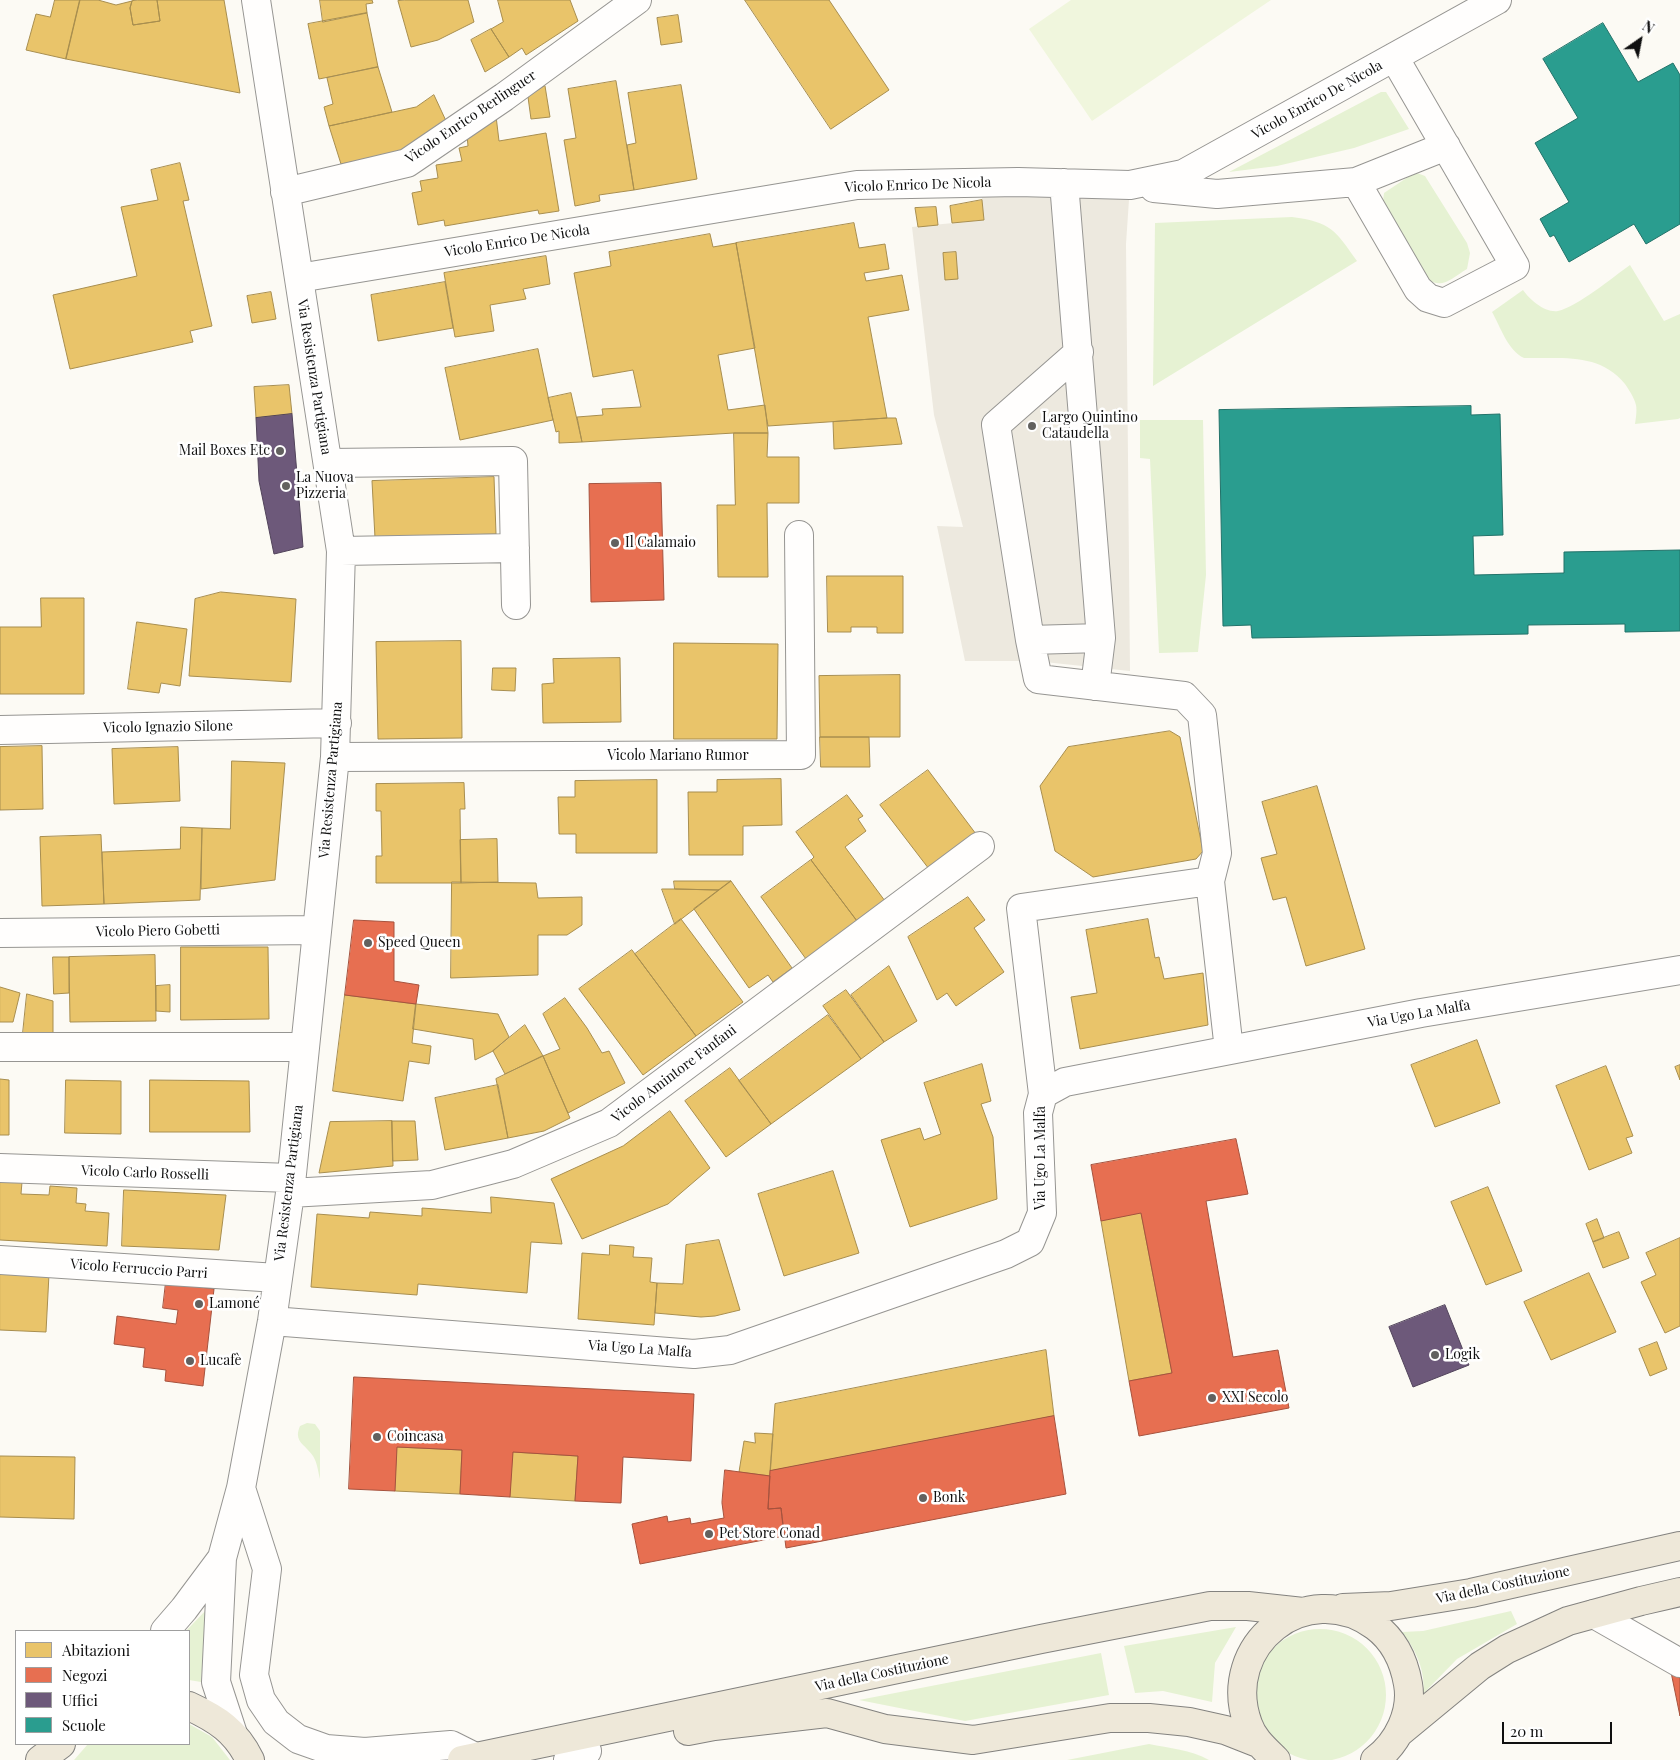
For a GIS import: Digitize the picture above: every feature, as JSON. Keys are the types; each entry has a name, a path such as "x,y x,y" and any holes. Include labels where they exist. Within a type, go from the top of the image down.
{"main road":[{"name":"Via della Costituzione","path":"469,1759 1041,1639 1210,1606 1248,1606 1313,1611 1390,1606 1471,1593 1680,1546"},
{"path":"1389,1749 1480,1666 1507,1649 1568,1621 1680,1592"},
{"path":"1267,1752 1248,1726 1243,1706 1242,1686 1246,1666 1255,1647 1268,1632 1284,1620 1313,1611 1345,1611 1365,1619 1383,1632 1396,1649 1406,1669 1410,1690 1407,1711 1389,1749"},
{"path":"190,1706 212,1716 248,1751"},
{"name":"Via della Costituzione","path":"544,1760 577,1755 714,1726 827,1713 885,1730 973,1740 1110,1718 1149,1718 1189,1722 1225,1730 1267,1752"},
{"path":"40,1760 62,1745"},
{"path":"55,1760 62,1745"}],"street":[{"name":"Via Resistenza Partigiana","path":"222,1558 241,1488 272,1321 290,1185 335,757 341,550 256,0"},
{"name":"Vicolo Enrico Berlinguer","path":"285,192 407,163 504,97 638,0"},
{"name":"Vicolo Enrico De Nicola","path":"299,278 857,185 1018,182 1130,185 1183,174 1497,0"},
{"path":"1356,182 1418,289 1428,298 1444,303 1515,266 1394,57"},
{"path":"1130,185 1217,194 1356,182 1446,146"},
{"path":"1064,183 1101,638 1095,686"},
{"path":"1079,352 996,425 1030,640 1038,679 1184,696 1202,714 1217,853 1210,881 1229,1050"},
{"path":"328,464 514,461 516,605"},
{"name":"Vicolo Mariano Rumor","path":"335,757 801,755 799,535"},
{"path":"341,550 515,548"},
{"path":"1030,640 1101,638"},
{"name":"Vicolo Ignazio Silone","path":"0,730 337,723"},
{"name":"Vicolo Amintore Fanfani","path":"290,1185 432,1186 513,1164 609,1123 980,846"},
{"path":"1043,1094 1021,908 1210,881"},
{"name":"Vicolo Piero Gobetti","path":"0,933 317,930"},
{"name":"Via Ugo La Malfa","path":"272,1321 694,1354 730,1350 1006,1254 1030,1242 1042,1214 1038,1113 1043,1094 1065,1082 1421,1013 1680,970"},
{"path":"0,1047 305,1048"},
{"name":"Vicolo Carlo Rosselli","path":"0,1168 290,1185"},
{"name":"Vicolo Ferruccio Parri","path":"0,1260 277,1278"},
{"path":"241,1488 267,1570 254,1676 261,1700 276,1722 298,1739 326,1749 365,1752 451,1745 469,1759"},
{"path":"166,1630 222,1558"},
{"path":"222,1558 216,1682 248,1751"},
{"path":"1594,1614 1680,1663"}],"green space":[{"path":"1071,0 1271,0 1092,121 1029,29"},
{"path":"1381,92 1386,92 1409,129 1354,148 1277,166 1229,172"},
{"path":"1417,173 1425,176 1467,243 1470,253 1467,269 1442,283 1425,278 1383,201 1384,193"},
{"path":"1292,217 1316,222 1331,229 1357,261 1153,386 1155,223"},
{"path":"1630,265 1664,321 1680,314 1680,418 1678,419 1635,424 1636,405 1634,399 1625,384 1615,374 1591,362 1579,359 1524,358 1518,355 1501,331 1492,312 1523,290 1534,302 1543,308 1558,311 1585,298"},
{"path":"1140,420 1203,420 1206,575 1198,652 1159,653 1150,459 1140,458"},
{"path":"307,1423 315,1424 320,1431 320,1479 314,1458 298,1436 300,1426"},
{"path":"207,1609 201,1682 190,1680 190,1630 187,1630"},
{"path":"1511,1611 1517,1624 1457,1659 1423,1694 1424,1685 1419,1661 1412,1646 1402,1632 1423,1631"},
{"path":"1236,1627 1215,1663 1212,1702 1163,1691 1135,1693 1124,1646"},
{"path":"1320,1629 1333,1630 1345,1634 1367,1648 1381,1670 1385,1682 1385,1708 1381,1720 1367,1742 1345,1756 1333,1760 1320,1761 1307,1760 1295,1756 1273,1742 1259,1720 1255,1708 1254,1695 1255,1682 1259,1670 1273,1648 1295,1634 1307,1630"},
{"path":"1101,1653 1109,1695 965,1721 859,1700"},
{"path":"190,1725 212,1737 230,1760 74,1760 87,1745 190,1745"},
{"path":"1149,1744 1187,1752 1209,1760 1067,1760"}],"shaded area":[{"name":"Largo Quintino Cataudella","path":"982,183 1130,185 1126,244 1130,671 1035,661 965,661 937,526 963,527 934,415 912,227 984,220"}],"building: Abitazioni":[{"path":"55,0 80,0 66,59 26,50 36,14 50,17"},
{"path":"80,0 98,0 116,5 132,1 130,8 133,25 160,21 157,0 224,0 240,93 66,59"},
{"path":"157,0 160,21 133,25 130,8 132,1"},
{"path":"320,0 372,0 373,3 366,4 367,13 323,22"},
{"path":"468,0 474,22 438,40 411,47 398,1"},
{"path":"498,0 570,0 578,21 526,55 522,48 509,57 491,29 503,22"},
{"path":"745,0 829,0 889,90 831,129"},
{"path":"367,13 378,67 319,79 308,24"},
{"path":"678,15 682,42 661,45 657,18"},
{"path":"491,29 509,57 485,72 471,40"},
{"path":"378,67 392,112 329,126 324,107 333,104 327,78"},
{"path":"616,81 634,190 599,195 600,201 575,206 564,140 576,138 568,89"},
{"path":"681,85 697,179 634,190 627,145 636,143 628,93"},
{"path":"545,86 550,117 531,119 528,97"},
{"path":"434,95 447,123 403,152 341,164 329,126 416,107"},
{"path":"496,116 499,141 546,133 559,211 539,214 538,210 445,226 444,220 418,225 412,193 422,191 420,181 438,178 436,165 462,161 459,148 468,146 467,135"},
{"path":"180,163 189,200 183,201 212,326 190,331 193,342 70,369 53,295 137,276 121,207 158,200 151,170"},
{"path":"982,200 984,220 952,223 950,206"},
{"path":"936,207 938,225 918,227 915,208"},
{"path":"854,223 859,248 885,244 889,269 864,273 866,281 902,275 909,310 868,317 887,418 768,426 736,243"},
{"path":"710,234 713,247 736,243 755,348 718,355 728,410 765,405 768,433 734,433 582,442 577,417 603,415 602,409 641,407 633,370 593,377 574,273 611,266 609,252"},
{"path":"956,252 958,279 945,280 943,253"},
{"path":"546,256 550,284 523,289 526,299 490,305 494,331 455,337 444,273"},
{"path":"445,282 453,328 378,341 371,295"},
{"path":"271,292 276,319 252,323 247,296"},
{"path":"538,349 553,420 460,440 445,368"},
{"path":"289,385 292,414 256,418 254,387"},
{"path":"571,393 582,442 559,443 559,431 556,432 548,398"},
{"path":"896,418 902,444 834,449 833,422"},
{"path":"734,433 768,433 767,457 799,457 799,503 767,503 768,577 718,577 717,505 735,505"},
{"path":"494,477 496,534 375,538 372,481"},
{"path":"827,576 903,576 903,633 877,633 877,627 851,627 851,632 828,632"},
{"path":"221,592 296,599 291,682 189,676 195,599"},
{"path":"41,598 84,598 84,694 0,694 0,627 41,627"},
{"path":"137,622 187,629 180,686 161,683 159,693 128,689"},
{"path":"461,641 462,738 378,739 376,642"},
{"path":"674,643 778,644 777,739 674,739"},
{"path":"620,658 621,722 543,723 542,684 554,683 553,659"},
{"path":"493,668 516,668 515,691 492,690"},
{"path":"900,675 900,737 820,737 819,676"},
{"path":"1170,731 1180,737 1203,851 1196,859 1093,877 1055,851 1040,786 1068,747"},
{"path":"820,737 869,737 870,767 821,767"},
{"path":"42,746 43,809 0,810 0,747"},
{"path":"178,747 180,801 114,804 112,749"},
{"path":"232,761 285,763 275,880 201,889 202,828 230,829"},
{"path":"928,770 976,834 929,869 880,805"},
{"path":"781,779 782,825 743,826 743,855 689,855 688,792 717,792 717,780"},
{"path":"657,780 657,853 576,853 576,834 559,834 558,797 575,797 575,781"},
{"path":"464,783 465,809 460,809 461,883 376,883 376,856 382,856 381,811 376,811 376,784"},
{"path":"1317,786 1365,949 1306,966 1286,897 1273,900 1261,858 1277,854 1262,802"},
{"path":"847,795 863,816 858,819 866,831 845,847 885,901 857,921 811,860 814,857 796,832"},
{"path":"181,827 202,828 200,900 104,904 102,852 180,849"},
{"path":"101,835 104,904 42,906 40,837"},
{"path":"497,839 498,882 461,883 460,840"},
{"path":"811,860 857,921 806,959 761,897"},
{"path":"674,881 731,881 719,890 675,889"},
{"path":"731,881 792,968 773,982 768,975 749,988 694,909"},
{"path":"452,882 536,883 538,898 582,897 582,925 567,935 538,935 538,975 451,978"},
{"path":"662,889 675,889 719,890 675,924"},
{"path":"968,897 985,920 974,928 1004,972 956,1006 947,993 937,1000 908,937"},
{"path":"681,919 743,1002 696,1036 635,954"},
{"path":"1148,919 1155,958 1159,957 1164,979 1203,973 1208,1025 1080,1049 1071,997 1097,993 1086,930"},
{"path":"181,947 268,947 269,1019 181,1020"},
{"path":"632,950 696,1036 643,1075 579,989"},
{"path":"155,955 156,1021 70,1022 69,957"},
{"path":"53,957 69,957 69,993 54,994"},
{"path":"889,966 917,1021 884,1042 851,995"},
{"path":"170,985 170,1012 156,1011 156,986"},
{"path":"0,987 20,993 13,1022 0,1022"},
{"path":"846,990 884,1042 861,1059 823,1006"},
{"path":"27,994 53,1001 53,1033 23,1033"},
{"path":"345,995 416,1004 412,1043 431,1046 429,1064 409,1061 403,1101 333,1091"},
{"path":"565,998 587,1028 602,1053 609,1051 625,1083 568,1113 543,1056 560,1049 543,1014"},
{"path":"416,1004 498,1014 509,1037 493,1051 475,1060 473,1039 413,1029"},
{"path":"828,1015 861,1059 771,1124 739,1081"},
{"path":"525,1025 543,1056 505,1074 493,1051"},
{"path":"1477,1040 1500,1103 1435,1127 1411,1065"},
{"path":"543,1056 570,1118 544,1131 508,1138 496,1079"},
{"path":"982,1064 991,1101 981,1104 993,1137 997,1199 910,1227 881,1140 920,1128 924,1140 941,1134 924,1083"},
{"path":"1680,1065 1680,1080 1675,1067"},
{"path":"1606,1066 1633,1136 1626,1138 1632,1153 1589,1170 1556,1086"},
{"path":"730,1068 771,1124 726,1157 685,1101"},
{"path":"0,1079 9,1080 9,1135 0,1135"},
{"path":"66,1080 121,1081 121,1134 65,1133"},
{"path":"150,1080 249,1081 250,1132 150,1132"},
{"path":"498,1085 508,1138 445,1150 435,1098"},
{"path":"670,1111 710,1168 668,1204 582,1239 551,1179 623,1146"},
{"path":"392,1121 393,1166 319,1173 330,1122"},
{"path":"392,1121 415,1121 418,1160 393,1161"},
{"path":"833,1171 859,1253 784,1276 758,1194"},
{"path":"0,1181 22,1182 21,1194 49,1195 50,1186 77,1188 76,1203 86,1204 85,1211 109,1213 107,1246 0,1240"},
{"path":"1488,1187 1522,1271 1486,1285 1451,1202"},
{"path":"124,1190 226,1195 219,1250 122,1246"},
{"path":"491,1197 554,1203 562,1244 531,1242 527,1293 418,1284 417,1295 311,1287 317,1214 369,1218 370,1212 422,1216 422,1208 491,1213"},
{"path":"1141,1213 1172,1373 1129,1381 1101,1221"},
{"path":"1597,1219 1604,1238 1593,1242 1586,1224"},
{"path":"1619,1232 1629,1258 1603,1268 1593,1242"},
{"path":"1680,1238 1680,1326 1665,1333 1641,1282 1656,1275 1646,1253"},
{"path":"719,1240 740,1310 701,1317 655,1313 657,1283 683,1284 686,1245"},
{"path":"610,1245 634,1247 633,1257 652,1258 650,1282 657,1283 654,1325 578,1319 582,1253 609,1255"},
{"path":"0,1272 49,1274 46,1332 0,1330"},
{"path":"1589,1273 1616,1332 1551,1360 1524,1302"},
{"path":"1657,1342 1667,1369 1650,1376 1639,1349"},
{"path":"1046,1350 1054,1416 770,1471 775,1404"},
{"path":"755,1433 773,1434 770,1476 739,1472 744,1441 755,1443"},
{"path":"397,1447 462,1450 460,1494 395,1491"},
{"path":"513,1452 578,1456 575,1501 510,1497"},
{"path":"0,1456 75,1457 74,1519 0,1517"}],"building: Negozi":[{"path":"661,483 664,600 591,602 589,484"},
{"path":"354,920 394,922 394,981 419,985 416,1004 345,995"},
{"path":"1236,1139 1248,1194 1206,1201 1233,1357 1278,1350 1289,1408 1139,1436 1129,1381 1172,1373 1141,1213 1101,1221 1091,1165"},
{"path":"166,1282 214,1289 203,1386 165,1381 166,1370 143,1367 145,1348 114,1344 117,1316 176,1324 178,1310 163,1308"},
{"path":"354,1377 694,1394 691,1461 623,1457 621,1503 575,1501 578,1456 513,1452 510,1497 460,1494 462,1450 397,1447 395,1491 349,1489"},
{"path":"1054,1416 1066,1494 786,1548 781,1508 768,1509 770,1471"},
{"path":"725,1470 770,1476 768,1509 781,1508 784,1536 640,1564 632,1524 667,1516 668,1522 690,1518 691,1524 724,1518 722,1503"},
{"path":"1680,1670 1680,1716 1671,1672"}],"building: Uffici":[{"path":"292,414 303,547 274,554 259,481 256,418"},
{"path":"1445,1305 1469,1365 1413,1387 1389,1327"}],"building: Scuole":[{"path":"1603,23 1638,82 1673,63 1680,75 1680,224 1646,244 1634,224 1569,262 1554,235 1550,237 1540,219 1569,202 1535,143 1578,118 1543,59"},
{"path":"1471,406 1471,415 1500,414 1503,535 1473,536 1474,575 1564,573 1564,552 1680,550 1680,631 1625,632 1625,624 1528,625 1528,634 1252,638 1251,625 1223,626 1219,410"}],"place":[{"name":"Largo Quintino Cataudella","path":"1032,426"},
{"name":"Mail Boxes Etc","path":"280,451"},
{"name":"La Nuova Pizzeria","path":"286,486"},
{"name":"Il Calamaio","path":"615,543"},
{"name":"Speed Queen","path":"368,943"},
{"name":"Lamoné","path":"199,1304"},
{"name":"Logik","path":"1435,1355"},
{"name":"Lucafè","path":"190,1361"},
{"name":"XXI Secolo","path":"1212,1398"},
{"name":"Coincasa","path":"377,1437"},
{"name":"Bonk","path":"923,1498"},
{"name":"Pet Store Conad","path":"709,1534"}]}
